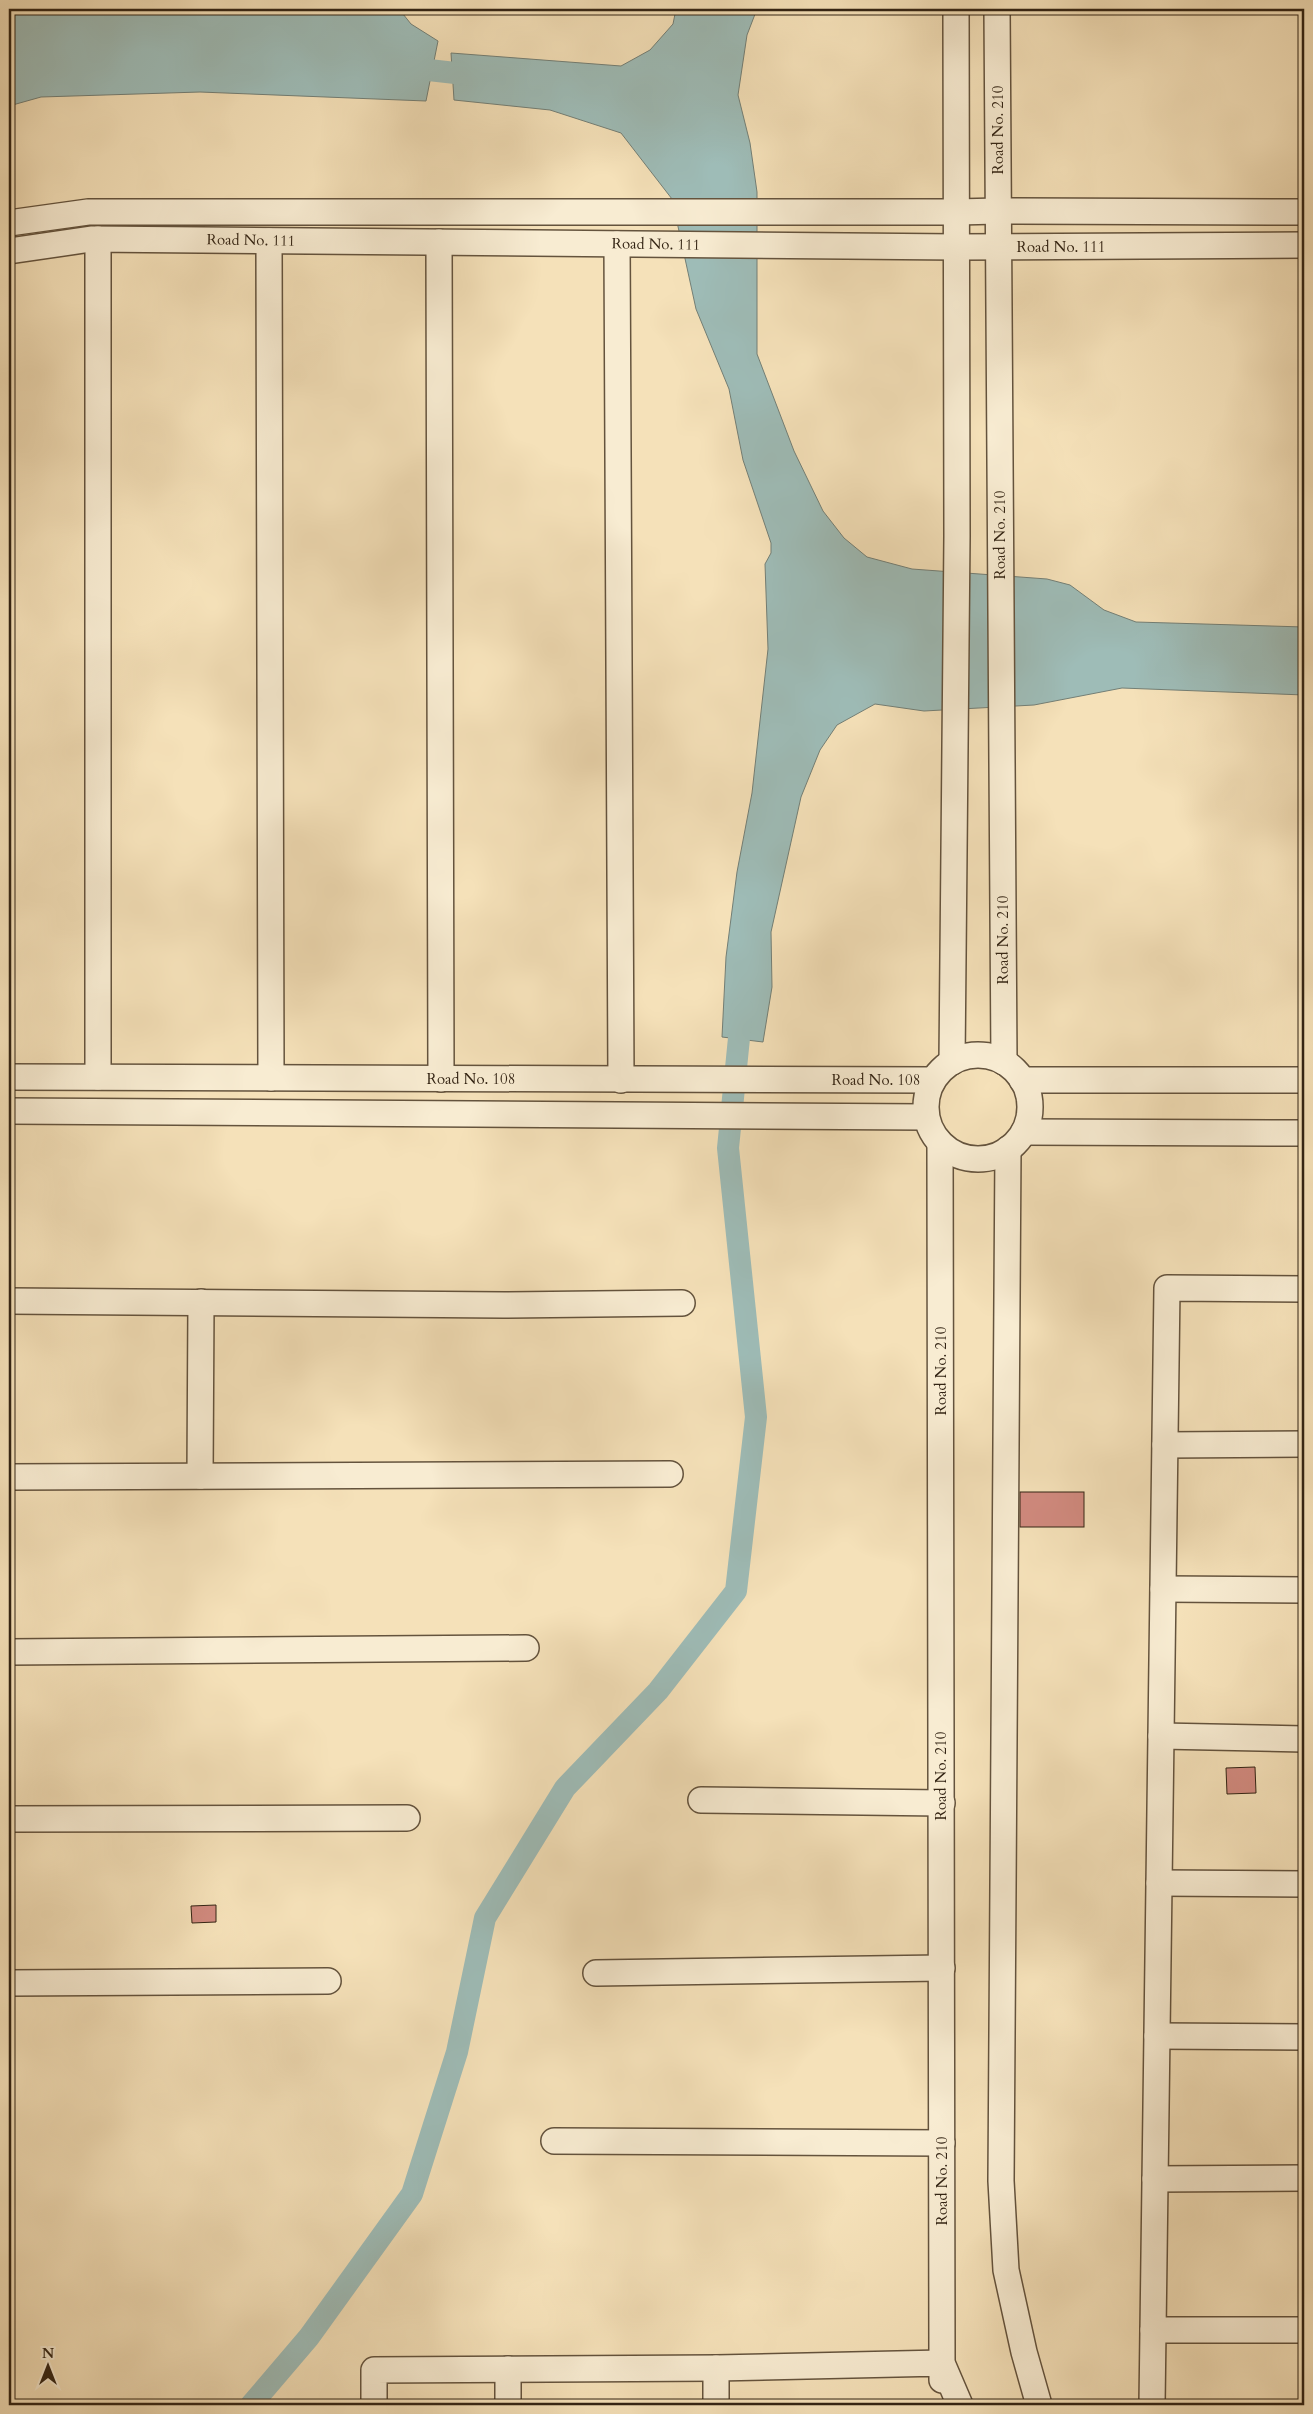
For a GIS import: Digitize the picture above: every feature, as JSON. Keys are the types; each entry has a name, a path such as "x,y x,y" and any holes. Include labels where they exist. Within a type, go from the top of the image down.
{"street":[{"path":"952,1062 957,536 956,9"},
{"name":"Road No. 210","path":"997,9 1004,1062"},
{"name":"Road No. 111","path":"9,223 88,212 1304,212"},
{"path":"98,239 98,1077"},
{"name":"Road No. 111","path":"9,251 98,239 957,247 1304,246"},
{"path":"269,241 271,1078"},
{"path":"439,242 441,1079"},
{"path":"617,244 621,1080"},
{"path":"933,1080 941,1070 952,1062 978,1055 992,1056 1004,1062 1022,1080 1028,1092 1030,1105 1029,1119 1016,1140 995,1156 980,1159 966,1158 940,1144"},
{"name":"Road No. 108","path":"9,1077 933,1080"},
{"name":"Road No. 210","path":"933,1080 927,1092 926,1118 931,1131 940,1144 942,2364 960,2405"},
{"path":"1022,1080 1304,1080"},
{"path":"9,1111 695,1116 816,1115 926,1118"},
{"path":"1016,1140 1304,1133"},
{"path":"1016,1140 1001,2181 1006,2270 1024,2352 1039,2405"},
{"path":"1152,2405 1167,1288 1304,1289"},
{"path":"9,1301 504,1305 682,1303"},
{"path":"200,1302 200,1476"},
{"path":"1165,1444 1304,1444"},
{"path":"9,1477 670,1474"},
{"path":"1163,1588 1304,1590"},
{"path":"9,1652 526,1648"},
{"path":"1161,1736 1304,1739"},
{"path":"701,1800 942,1803"},
{"path":"9,1819 407,1818"},
{"path":"1159,1883 1304,1884"},
{"path":"596,1973 942,1968"},
{"path":"9,1983 328,1981"},
{"path":"1157,2036 1304,2037"},
{"path":"554,2141 942,2143"},
{"path":"1155,2178 1304,2178"},
{"path":"1153,2330 1304,2330"},
{"path":"374,2405 374,2370 716,2368 942,2364 942,2405"},
{"path":"716,2368 716,2405"},
{"path":"508,2369 508,2405"}],"water":[{"path":"9,9 399,9 411,24 438,41 426,101 200,92 41,97 9,106"},
{"path":"676,9 757,9 747,35 738,95 750,143 757,192 757,354 794,451 823,511 844,538 867,557 912,569 1047,579 1070,585 1104,610 1136,622 1304,627 1304,695 1122,688 1034,705 924,711 875,704 837,725 820,750 801,797 771,932 772,987 763,1042 722,1037 726,957 737,872 752,793 768,649 765,564 771,553 771,543 743,460 729,389 696,309 672,199 621,133 550,110 454,100 451,53 621,66 650,50 673,24"}],"building":[{"path":"1020,1492 1084,1492 1084,1527 1020,1527"},
{"path":"1255,1767 1256,1793 1227,1794 1226,1768"},
{"path":"216,1905 216,1922 192,1923 191,1906"}],"waterway":[{"path":"402,67 482,76"},
{"path":"251,2405 309,2337 412,2194 457,2052 485,1918 565,1788 658,1691 736,1591 756,1417 728,1148 742,1008"}]}
